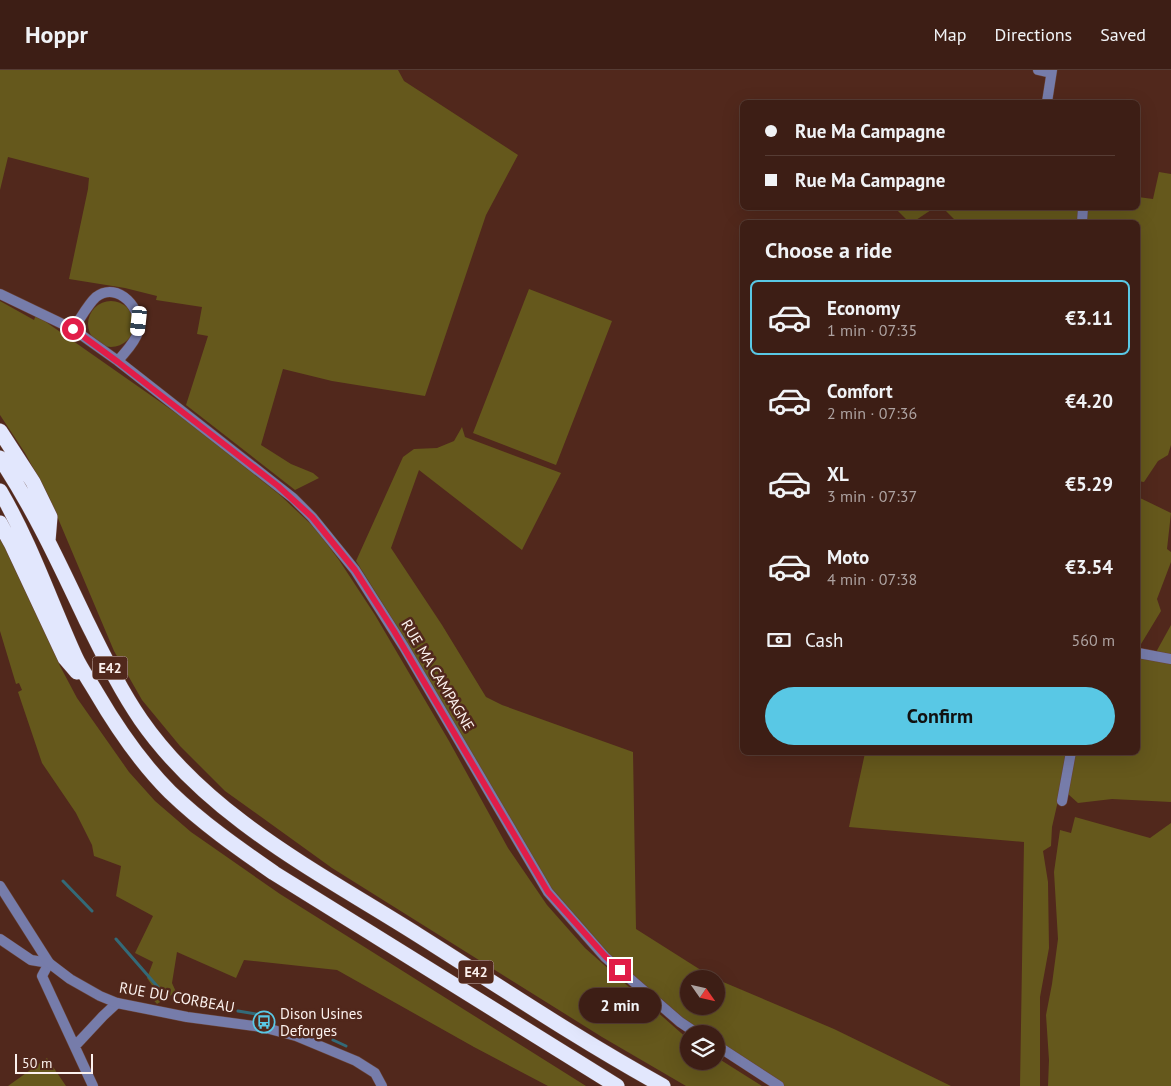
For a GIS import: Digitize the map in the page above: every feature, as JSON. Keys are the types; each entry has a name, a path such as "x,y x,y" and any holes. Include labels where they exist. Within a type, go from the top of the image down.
{"highway":[{"path":"0,431 33,482 50,517 48,541"},
{"name":"E42","path":"0,458 17,484 48,541 117,683 142,721 167,752 216,802 291,856 663,1086"},
{"name":"E42","path":"0,491 27,543 76,658 124,737 144,763 170,791 232,844 315,899 617,1086"},
{"path":"0,523 65,658 102,702"}],"street":[{"path":"1038,70 1051,71 1047,100"},
{"path":"73,329 96,298 106,292 124,297 131,303 139,321 138,332 135,340 118,362"},
{"name":"RUE MA CAMPAGNE","path":"0,294 73,329 293,498 312,517 355,570 399,639 548,892 605,956 684,1025"},
{"path":"1140,653 1171,659"},
{"path":"1062,801 1070,755"},
{"path":"0,886 49,963"},
{"path":"0,939 31,960 49,963"},
{"path":"49,963 42,976 93,1086"},
{"name":"RUE DU CORBEAU","path":"49,963 70,979 92,992 117,1003 187,1017 262,1027 296,1036 356,1061 375,1074 382,1086"},
{"path":"75,1046 117,1003"},
{"path":"725,1051 779,1086"}],"shaded area":[{"path":"0,70 398,70 404,81 518,155 486,215 425,396 332,381 283,369 261,445 291,464 313,473 319,478 295,490 186,405 208,336 197,334 202,307 156,300 157,296 125,288 69,279 89,178 8,157 0,190"},
{"path":"1159,172 1171,174 1171,445 1168,455 1158,461 1144,482 1140,481 1140,220 1086,220 1087,210 1140,210 1140,197 1153,199"},
{"path":"897,210 931,210 916,220 907,220"},
{"path":"945,210 1079,210 1077,220 955,220"},
{"path":"529,289 612,321 556,465 473,433"},
{"path":"0,301 34,320 36,315 186,420 280,495 316,529 375,615 449,741 508,848 547,905 585,948 680,1032 680,1070 725,1070 725,1063 762,1086 686,1086 602,1037 332,868 225,791 180,746 142,700 114,651 49,497 25,453 0,415"},
{"path":"107,301 115,301 124,305 130,311 134,324 130,337 124,343 115,347 107,347 98,343 92,337 88,328 88,320 92,311 98,305"},
{"path":"462,427 465,437 561,473 522,550 419,470 391,548 442,625 486,697 502,705 633,752 636,929 701,970 680,970 680,1015 725,1015 725,983 834,1029 951,1086 783,1086 725,1049 725,1025 691,1025 614,961 547,883 462,742 406,641 356,561 403,457 414,449 437,448 454,441"},
{"path":"1140,498 1171,513 1167,549 1171,552 1171,562 1157,599 1161,611 1140,646"},
{"path":"0,536 36,609 60,666 77,698 129,772 155,801 191,832 280,894 586,1086 548,1086 337,970 244,960 236,978 177,952 172,983 176,992 157,1004 150,996 154,988 147,978 153,962 135,953 153,916 116,896 121,866 94,856 92,845 76,813 42,763 18,692 22,690 19,683 16,684 0,631"},
{"path":"1171,625 1171,657 1155,654"},
{"path":"1140,657 1171,663 1171,802 1112,799 1078,803 1068,794 1075,755 1140,755"},
{"path":"865,755 1069,755 1052,827 1051,846 1043,851 1048,882 1049,948 1040,997 1040,1086 1020,1086 1024,842 849,827"},
{"path":"1075,817 1150,838 1171,823 1171,1086 1048,1086 1049,1060 1046,1015 1058,939 1054,872 1060,830 1071,833"},
{"path":"47,1058 66,1086 8,1086"}],"waterway":[{"path":"63,881 92,911"},
{"path":"116,939 164,994"},
{"path":"238,1011 262,1015"},
{"path":"300,1028 314,1033"},
{"path":"333,1040 346,1046"}],"place":[{"name":"Dison Usines Deforges","path":"264,1022"}],"route":[{"path":"73,329 278,486 312,517 355,570 404,646 548,892 605,956 620,970"}]}
